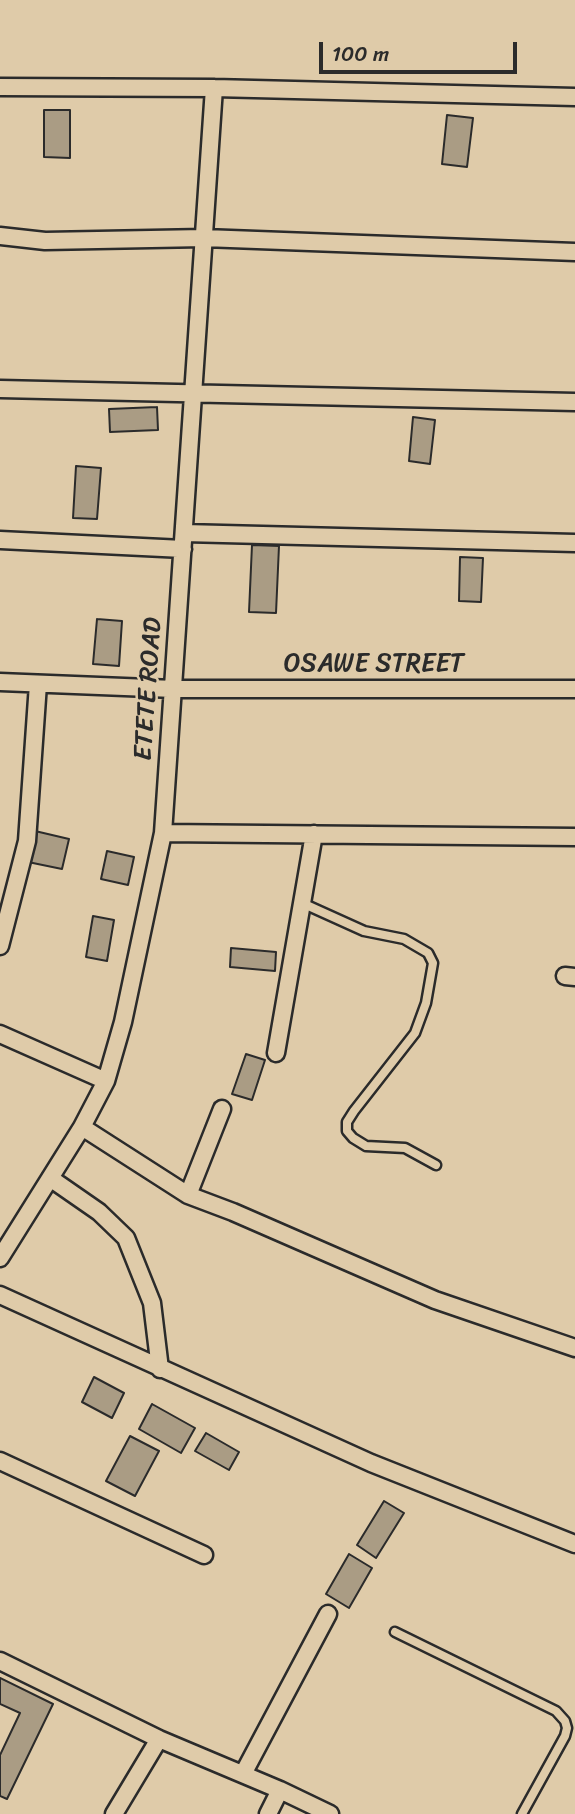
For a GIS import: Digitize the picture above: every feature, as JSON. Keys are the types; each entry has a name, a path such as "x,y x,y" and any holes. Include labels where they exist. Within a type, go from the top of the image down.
{"street":[{"path":"0,87 215,88 575,97"},
{"name":"ETETE ROAD","path":"0,1258 82,1127 106,1082 123,1022 163,833 215,88"},
{"path":"0,236 45,241 204,238 575,252"},
{"path":"0,389 575,402"},
{"path":"0,540 575,544"},
{"name":"OSAWE STREET","path":"0,682 174,689 575,689"},
{"path":"0,946 27,841 38,684"},
{"path":"163,833 575,837"},
{"path":"276,1053 314,834"},
{"path":"0,1034 106,1082"},
{"path":"188,1195 222,1109"},
{"path":"82,1127 188,1195 435,1300 575,1349"},
{"path":"50,1178 99,1212 126,1238 152,1303 160,1369"},
{"path":"0,1295 371,1463 575,1544"},
{"path":"0,1461 204,1555"},
{"path":"243,1774 328,1614"},
{"path":"0,1661 159,1739 331,1814"},
{"path":"114,1814 159,1739"},
{"path":"268,1814 280,1790"}],"lane":[{"path":"302,903 364,931 404,939 428,953 433,963 426,1003 415,1033 347,1122 347,1131 366,1146 405,1147 436,1166"},
{"path":"396,1632 556,1712 565,1721 565,1736 522,1814"}],"building":[{"path":"44,110 70,110 70,158 44,157"},
{"path":"447,115 473,118 467,167 442,164"},
{"path":"157,407 158,430 110,432 109,409"},
{"path":"413,417 435,420 430,464 409,461"},
{"path":"76,466 101,468 97,519 73,518"},
{"path":"252,545 279,546 276,613 249,612"},
{"path":"460,557 483,558 481,602 459,601"},
{"path":"97,619 122,621 119,666 93,664"},
{"path":"35,831 69,839 62,869 28,862"},
{"path":"107,851 134,857 128,885 101,879"},
{"path":"93,916 114,920 107,961 86,957"},
{"path":"231,948 276,952 275,971 230,967"},
{"path":"246,1054 265,1060 252,1100 232,1094"},
{"path":"94,1377 124,1393 112,1418 82,1402"},
{"path":"152,1404 195,1428 181,1453 139,1429"},
{"path":"206,1433 239,1452 229,1470 195,1451"},
{"path":"130,1436 159,1451 135,1496 106,1481"},
{"path":"384,1501 404,1513 376,1558 357,1545"},
{"path":"349,1554 372,1568 349,1608 326,1594"},
{"path":"0,1678 53,1704 7,1799 0,1796 0,1755 20,1713 0,1704"}]}
